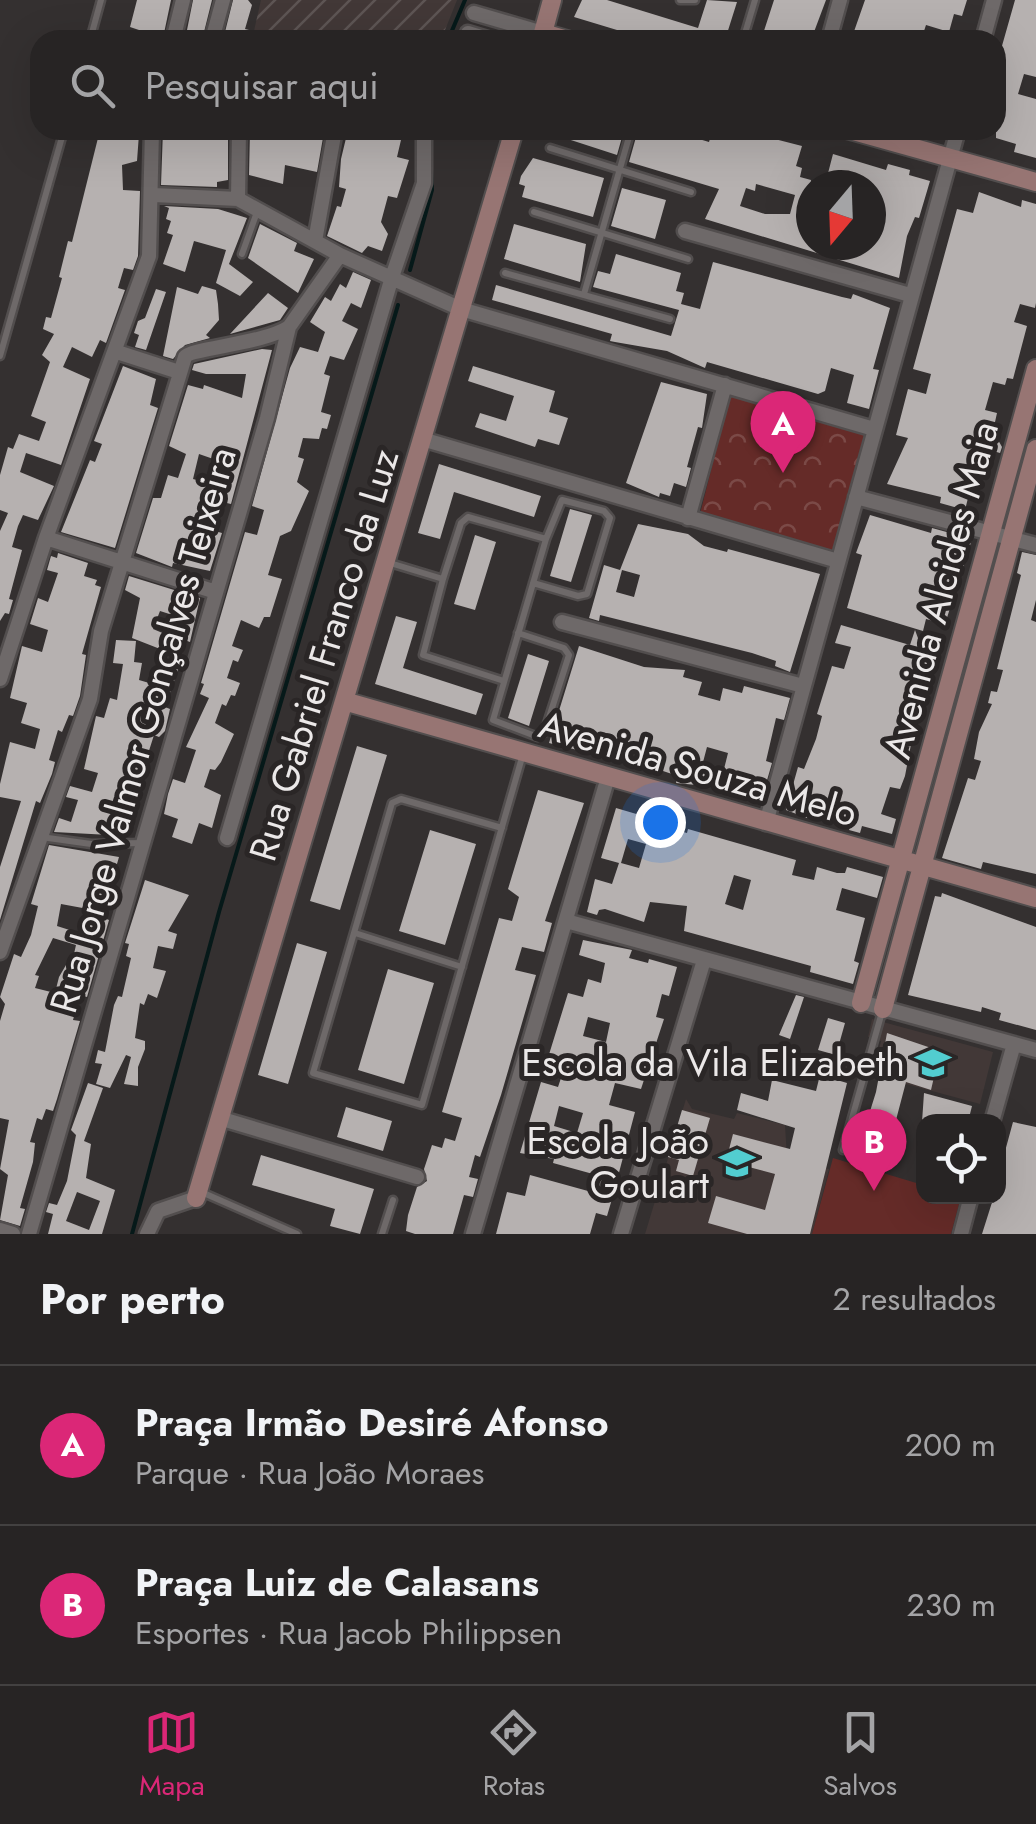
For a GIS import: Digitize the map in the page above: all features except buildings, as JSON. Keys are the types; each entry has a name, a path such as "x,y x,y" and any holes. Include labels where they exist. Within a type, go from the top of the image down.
{"street":[{"path":"176,30 183,0"},
{"path":"215,30 223,0"},
{"path":"544,30 552,0"},
{"path":"831,30 840,0"},
{"path":"986,30 994,0"},
{"path":"474,13 524,30"},
{"path":"0,680 46,538 152,249 152,140"},
{"path":"238,199 239,140"},
{"path":"315,242 333,140"},
{"path":"227,838 392,277 424,183 424,140"},
{"name":"Rua Gabriel Franco da Luz","path":"197,1194 511,140"},
{"path":"886,140 1036,182"},
{"path":"766,822 955,140"},
{"path":"154,196 238,199 340,255 460,309 874,428"},
{"path":"685,231 910,295"},
{"name":"Rua Jorge Valmor Gonçalves Teixeira","path":"30,1234 268,418 288,327 340,255"},
{"path":"0,952 90,699 101,631 178,372 190,350 236,348 288,327"},
{"path":"117,352 178,372"},
{"name":"Avenida Alcides Maia","path":"861,1003 1036,369"},
{"path":"688,518 724,385"},
{"path":"422,438 838,561"},
{"name":"Avenida Alcides Maia","path":"883,1009 1036,449"},
{"path":"856,496 1036,546"},
{"path":"46,538 216,592"},
{"path":"562,622 803,686"},
{"name":"Avenida Souza Melo","path":"344,701 1036,898"},
{"path":"474,1234 608,777"},
{"path":"566,921 1036,1050"},
{"path":"620,1234 704,960"},
{"path":"994,1114 1014,1044"},
{"path":"220,1118 416,1177"},
{"path":"147,1234 158,1211 197,1194"},
{"path":"960,1234 969,1204"},
{"path":"0,1230 12,1234"}],"lane":[{"path":"93,30 102,0"},
{"path":"680,0 695,0"},
{"path":"747,30 755,0"},
{"path":"0,356 61,140"},
{"path":"584,294 628,140"},
{"path":"550,148 691,192"},
{"path":"242,254 258,210"},
{"path":"534,212 688,258"},
{"path":"506,273 670,319"},
{"path":"518,633 564,648 569,654 541,736 494,722 504,681 518,633 533,582 546,539 562,500 604,511 610,518 586,594 578,596 533,582"},
{"path":"504,681 423,655 443,579 462,522 468,517 546,539"},
{"path":"385,561 443,579"},
{"path":"502,828 396,799 313,1073 422,1105 524,753"},
{"path":"41,836 91,844 145,842"},
{"path":"355,934 462,966"},
{"path":"843,1150 883,1009"},
{"path":"197,1194 297,1234"},
{"path":"382,1234 393,1200"}],"shaded area":[{"path":"261,0 457,0 445,30 254,30"},
{"name":"Escola da Vila Elizabeth","path":"872,1019 993,1052 980,1104 873,1075 881,1041 868,1037"},
{"name":"Escola João Goulart","path":"686,1099 692,1109 734,1119 737,1113 785,1125 787,1157 829,1169 812,1234 645,1234"}],"green space":[{"path":"730,395 866,433 835,551 700,514"},
{"path":"833,1158 916,1183 916,1204 959,1204 951,1234 812,1234"}],"waterway":[{"path":"452,30 465,0"},
{"path":"410,270 432,190 431,170"},
{"path":"132,1234 219,912 398,305"}],"place":[{"name":"Praça Irmão Desiré Afonso","path":"783,473"},
{"name":"Escola da Vila Elizabeth","path":"933,1063"},
{"name":"Escola João Goulart","path":"737,1163"},
{"name":"Praça Luiz de Calasans","path":"874,1191"}]}
